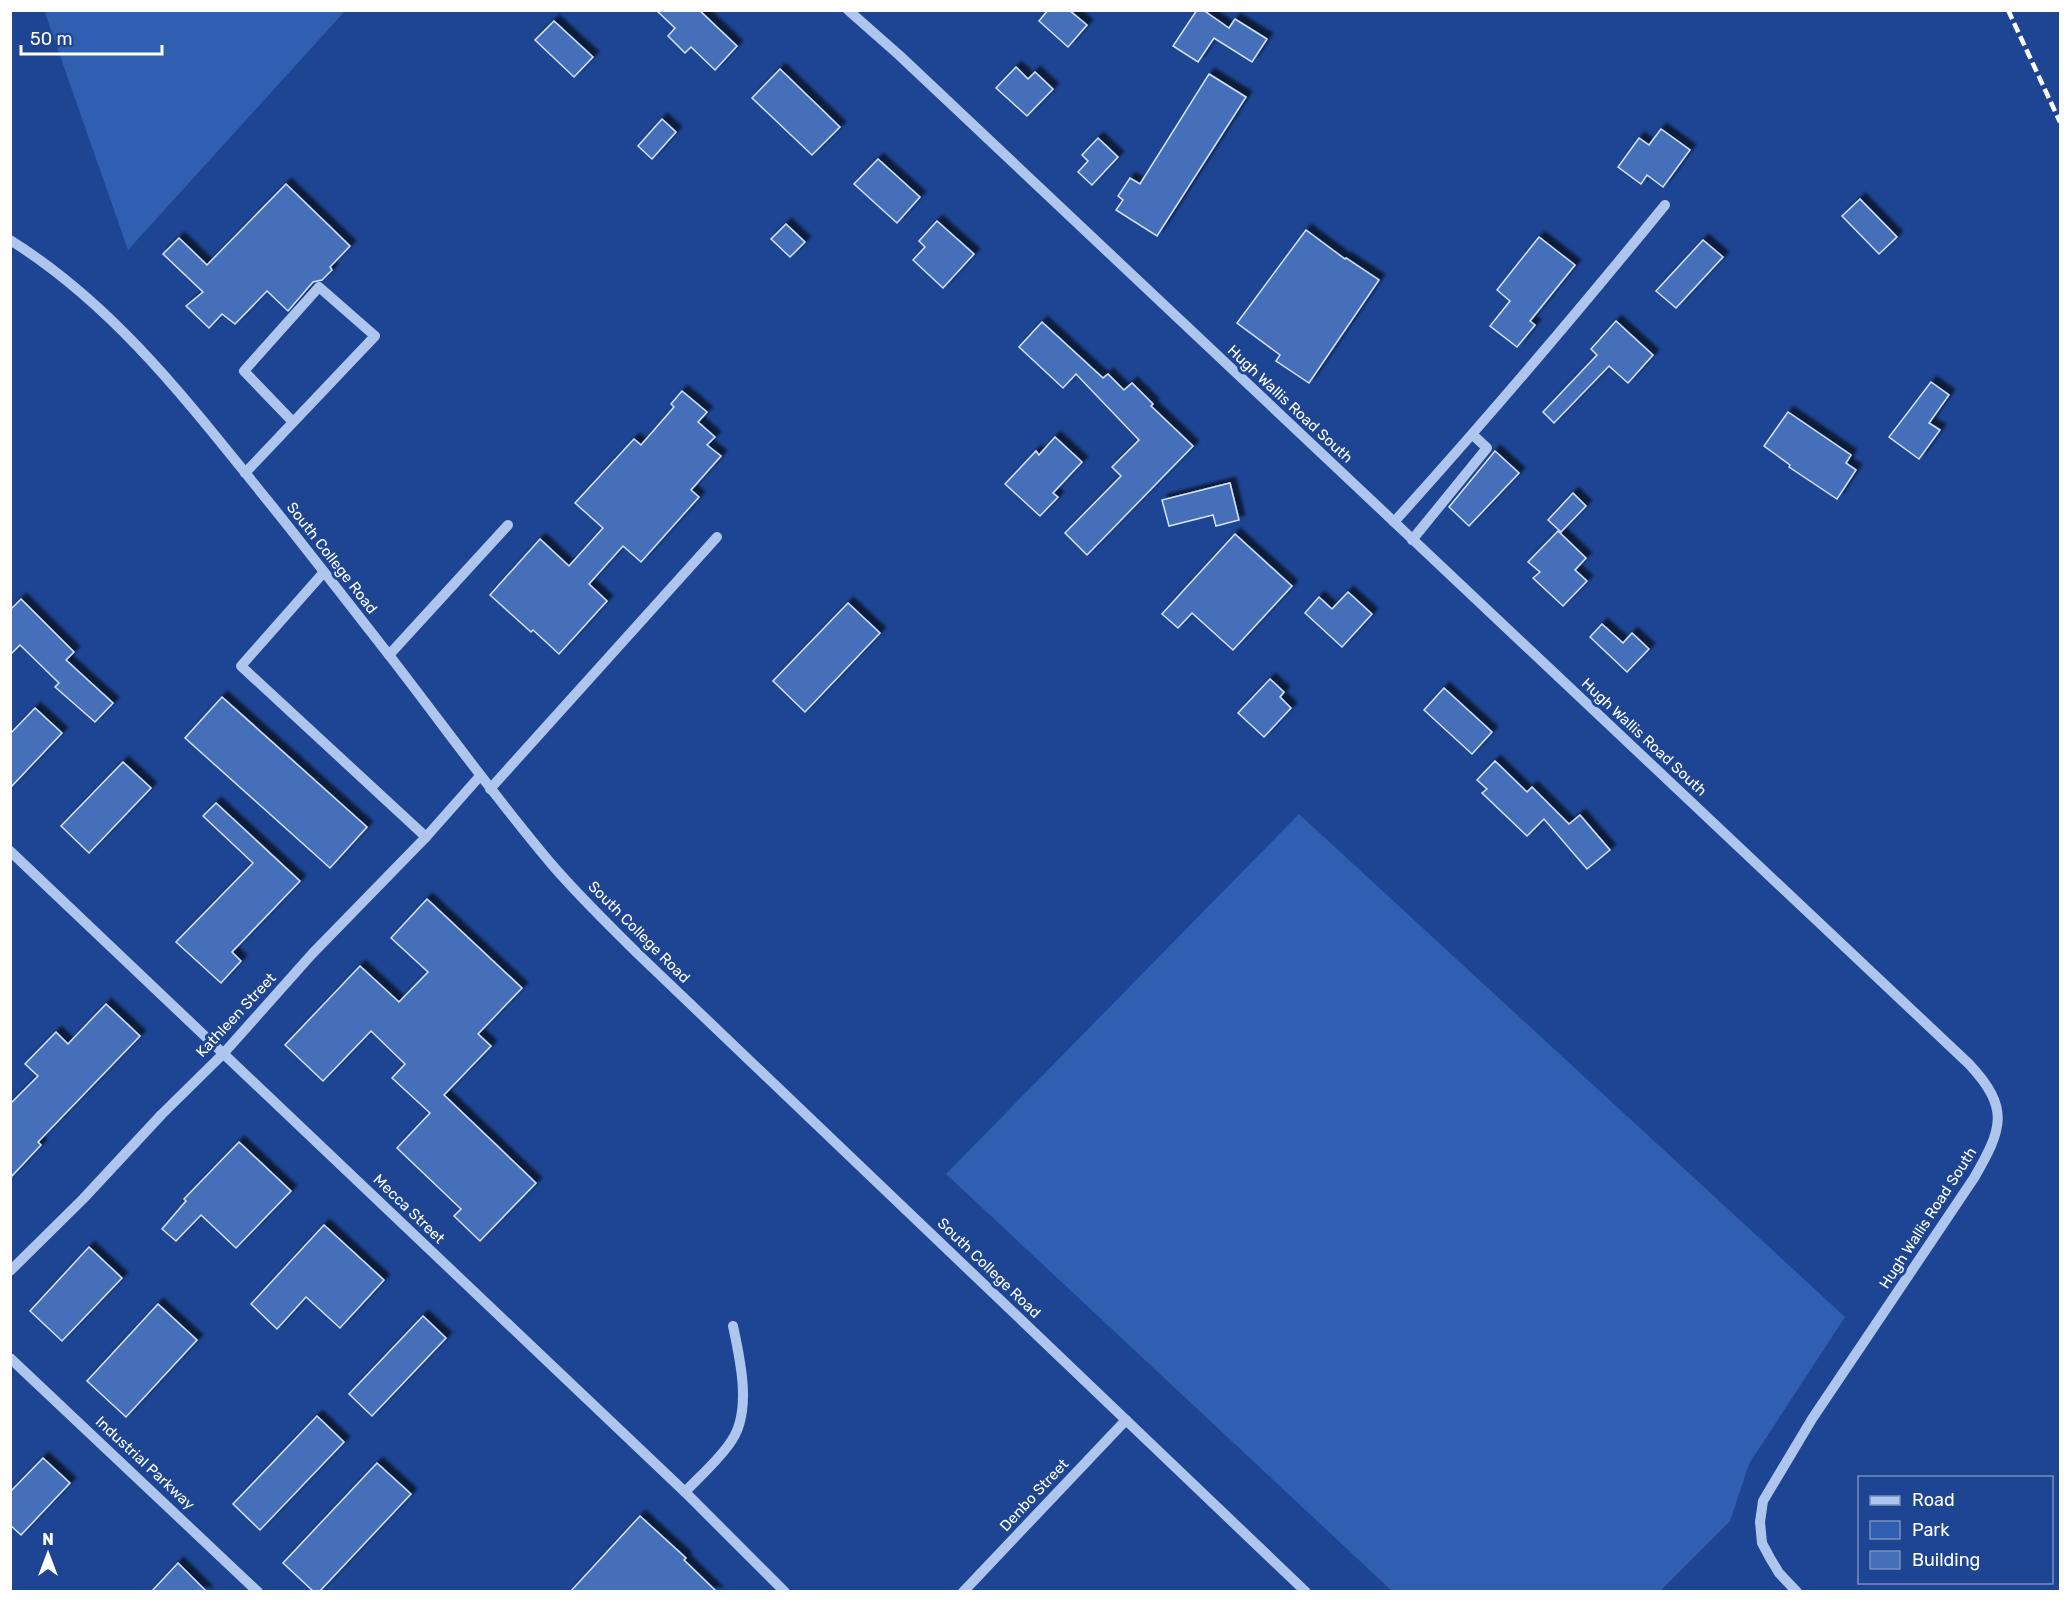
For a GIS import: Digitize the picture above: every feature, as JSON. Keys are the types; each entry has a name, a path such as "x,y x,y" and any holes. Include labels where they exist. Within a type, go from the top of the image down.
{"street":[{"name":"Hugh Wallis Road South","path":"848,10 899,55 1969,1064 1990,1089 1997,1107 1997,1131 1987,1156 1812,1419 1763,1501 1760,1522 1762,1542 1779,1573 1797,1592"},
{"path":"1394,522 1473,435 1665,205"},
{"name":"South College Road","path":"10,240 79,290 131,338 177,388 389,655 490,789 554,867 637,953 1306,1592"},
{"path":"245,473 375,336 320,287 244,371 293,422"},
{"path":"1412,540 1487,448 1473,435"},
{"path":"389,655 508,525"},
{"path":"490,789 717,537"},
{"path":"324,572 241,666 426,837"},
{"name":"Kathleen Street","path":"10,1271 223,1054 312,954 426,837 480,776"},
{"name":"Mecca Street","path":"10,851 685,1492 785,1592"},
{"path":"685,1492 732,1440 741,1420 742,1388 733,1326"},
{"name":"Industrial Parkway","path":"10,1358 258,1592"},
{"name":"Denbo Street","path":"963,1592 1126,1419"}],"green space":[{"path":"44,10 345,10 345,11 128,250"},
{"path":"1299,814 1845,1317 1749,1464 1730,1521 1660,1591 1392,1591 946,1174"}],"building":[{"path":"656,10 699,10 737,46 715,70 691,47 685,53 668,36 675,28"},
{"path":"1048,10 1069,10 1087,25 1068,47 1039,21"},
{"path":"1197,10 1203,10 1229,28 1235,19 1267,39 1252,62 1214,38 1198,62 1173,46"},
{"path":"554,21 593,57 574,77 535,40"},
{"path":"1016,67 1028,79 1035,72 1053,89 1027,116 996,88"},
{"path":"780,69 840,127 812,155 752,98"},
{"path":"1209,74 1246,97 1157,236 1116,210 1123,200 1118,196 1130,178 1140,184"},
{"path":"662,119 676,132 652,159 638,146"},
{"path":"1661,129 1690,150 1663,187 1647,175 1641,184 1618,167 1639,138 1649,145"},
{"path":"1098,138 1118,157 1092,185 1078,172 1088,161 1082,155"},
{"path":"878,159 920,197 897,223 854,184"},
{"path":"286,184 350,246 330,267 332,270 322,280 313,282 288,311 267,291 235,324 222,314 209,328 186,306 203,292 163,254 179,238 207,265"},
{"path":"1860,199 1897,237 1879,254 1842,216"},
{"path":"937,221 974,254 943,288 913,260 925,247 919,241"},
{"path":"786,224 805,242 790,257 771,239"},
{"path":"1306,230 1345,259 1379,280 1309,383 1276,361 1280,355 1237,323"},
{"path":"1539,237 1575,265 1530,321 1535,325 1517,347 1490,326 1510,301 1497,290"},
{"path":"1703,240 1723,257 1676,308 1656,291"},
{"path":"1616,321 1653,355 1628,383 1609,366 1554,423 1543,412 1597,355 1591,349"},
{"path":"1042,322 1103,378 1108,374 1124,390 1132,383 1153,404 1151,406 1193,446 1087,555 1065,533 1121,476 1112,467 1139,440 1076,374 1063,388 1019,347"},
{"path":"1931,382 1949,395 1929,423 1940,430 1919,459 1889,437"},
{"path":"682,391 707,412 698,422 715,437 707,445 721,456 691,490 699,497 641,562 623,546 589,584 607,601 559,654 490,595 540,539 569,566 603,528 575,503 634,439 641,445 674,407 671,404"},
{"path":"1788,412 1851,455 1846,463 1856,470 1837,499 1789,467 1790,465 1764,446"},
{"path":"1055,437 1082,462 1053,493 1058,497 1040,516 1005,484 1036,451 1039,455"},
{"path":"1495,451 1519,473 1469,526 1449,507"},
{"path":"1230,483 1239,520 1216,526 1213,515 1169,526 1162,500"},
{"path":"1573,493 1586,506 1561,532 1548,520"},
{"path":"1558,531 1586,558 1575,570 1587,581 1563,606 1533,578 1540,572 1528,562"},
{"path":"1235,534 1292,586 1233,650 1192,613 1178,628 1162,614"},
{"path":"1348,592 1372,614 1342,647 1305,613 1319,597 1332,609"},
{"path":"21,599 74,652 66,660 113,703 95,722 55,687 59,683 20,645 10,655 10,610"},
{"path":"848,603 880,633 805,712 773,681"},
{"path":"1602,624 1623,643 1632,633 1649,649 1627,672 1590,637"},
{"path":"1270,679 1284,692 1280,697 1291,708 1264,737 1238,713"},
{"path":"1444,688 1492,732 1472,754 1424,710"},
{"path":"222,697 367,827 330,868 185,738"},
{"path":"35,708 62,733 10,788 10,734"},
{"path":"1495,761 1527,792 1532,787 1569,824 1580,815 1610,850 1587,869 1544,819 1527,836 1482,793 1487,789 1477,780"},
{"path":"123,762 151,788 89,853 61,826"},
{"path":"216,803 300,881 232,952 241,961 221,983 176,942 253,863 203,816"},
{"path":"427,899 522,988 478,1034 491,1046 444,1095 536,1183 480,1241 454,1216 461,1209 397,1148 430,1113 392,1078 405,1064 371,1031 323,1081 285,1045 360,966 399,1002 428,972 391,938"},
{"path":"106,1004 140,1036 38,1142 41,1145 10,1178 10,1104 38,1076 25,1064 56,1032 68,1044"},
{"path":"239,1142 291,1191 236,1248 201,1215 176,1241 162,1229 186,1201 184,1199"},
{"path":"324,1225 384,1280 340,1328 306,1297 277,1329 251,1304"},
{"path":"89,1247 122,1278 62,1341 30,1311"},
{"path":"158,1304 197,1340 126,1417 87,1381"},
{"path":"423,1316 446,1338 372,1416 349,1394"},
{"path":"317,1416 344,1442 260,1530 233,1504"},
{"path":"43,1458 70,1483 21,1535 10,1525 10,1492"},
{"path":"377,1463 411,1494 319,1592 314,1592 283,1563"},
{"path":"640,1516 686,1558 684,1560 717,1592 570,1592"},
{"path":"178,1563 207,1592 151,1592"}],"railway":[{"path":"2008,10 2060,122"}]}
